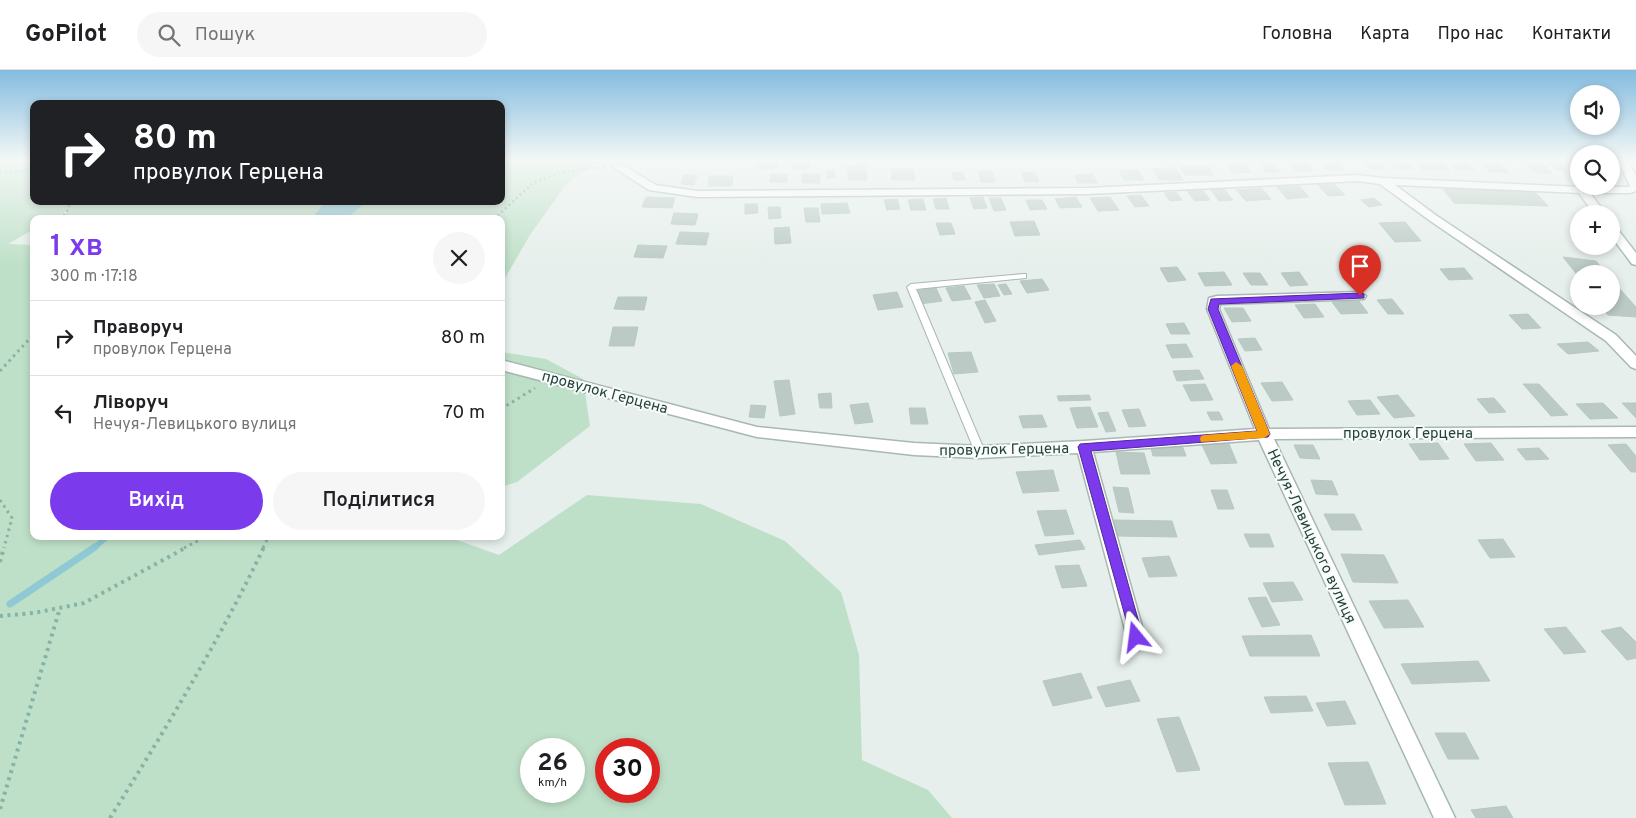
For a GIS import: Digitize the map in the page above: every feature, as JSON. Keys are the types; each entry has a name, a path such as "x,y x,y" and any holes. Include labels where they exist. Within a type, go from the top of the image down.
{"street":[{"path":"1403,196 1611,338 1636,364"},
{"path":"1620,240 1636,261"},
{"name":"Нечуя-Левицького вулиця","path":"1360,296 1214,301 1213,309 1264,434 1445,818"},
{"name":"провулок Герцена","path":"505,365 757,432 914,449 980,452 1084,447 1264,434 1636,432"},
{"path":"1084,447 1136,637"}],"lane":[{"path":"980,452 912,287 1023,276"}],"path":[{"path":"498,215 519,196"},
{"path":"0,371 30,338"},
{"path":"505,407 552,378"},
{"path":"0,500 12,518 0,562"},
{"path":"0,616 34,613 84,603 200,540"},
{"path":"110,818 182,701 245,588 267,540"},
{"path":"0,809 60,608"}],"green space":[{"path":"0,196 30,196 30,205 505,205 505,196 558,196 530,235 505,278 505,215 66,215 66,211 60,215 30,215 30,231 8,244 30,245 30,540 457,540 499,555 587,495 701,504 785,541 841,592 859,655 862,760 928,790 952,818 0,818"},
{"path":"505,353 546,359 583,379 590,426 517,482 505,486"}],"water":[{"path":"323,205 362,205 351,215 314,215"}],"building":[{"path":"1127,196 1142,196 1149,206 1135,207"},
{"path":"1166,196 1179,196 1182,200 1170,201"},
{"path":"1191,196 1207,196 1210,200 1195,201"},
{"path":"1215,196 1230,196 1233,200 1219,201"},
{"path":"1241,196 1268,196 1271,199 1246,201"},
{"path":"1284,196 1309,197 1287,199"},
{"path":"1448,196 1539,196 1548,206 1454,203"},
{"path":"646,197 675,198 672,208 642,207"},
{"path":"983,197 987,208 974,209 970,198"},
{"path":"1076,197 1082,207 1060,208 1055,199"},
{"path":"1110,197 1119,210 1098,211 1090,198"},
{"path":"946,198 949,209 936,209 933,199"},
{"path":"989,198 1001,198 1006,210 994,211"},
{"path":"1374,198 1382,205 1369,207 1361,200"},
{"path":"897,199 900,209 887,210 884,200"},
{"path":"923,199 926,210 911,210 908,200"},
{"path":"1026,200 1042,200 1047,209 1030,210"},
{"path":"847,203 850,213 822,214 821,204"},
{"path":"745,204 757,204 758,213 745,214"},
{"path":"768,207 780,207 781,218 769,219"},
{"path":"804,208 818,208 820,222 806,222"},
{"path":"674,213 698,214 695,225 671,224"},
{"path":"1034,221 1040,235 1015,236 1010,222"},
{"path":"1405,222 1421,241 1395,242 1379,223"},
{"path":"936,223 951,223 955,234 940,235"},
{"path":"789,227 791,243 775,244 774,228"},
{"path":"680,232 709,233 706,245 676,244"},
{"path":"638,245 667,246 663,258 634,257"},
{"path":"1563,257 1596,261 1599,265 1570,265"},
{"path":"1177,267 1186,280 1168,282 1160,268"},
{"path":"1464,268 1473,279 1449,280 1440,269"},
{"path":"1224,272 1232,285 1205,286 1198,273"},
{"path":"1299,272 1308,285 1290,286 1281,273"},
{"path":"1243,273 1260,273 1268,285 1251,285"},
{"path":"1042,279 1049,290 1027,293 1020,281"},
{"path":"994,284 1000,296 984,298 977,285"},
{"path":"1006,284 1012,294 1004,295 998,285"},
{"path":"964,286 971,299 952,301 946,288"},
{"path":"936,288 942,301 920,304 914,291"},
{"path":"1620,289 1636,307 1636,317 1608,315 1620,315"},
{"path":"897,292 903,307 878,310 873,295"},
{"path":"618,297 647,297 644,310 614,309"},
{"path":"1392,299 1404,314 1388,314 1377,300"},
{"path":"985,300 996,321 985,323 975,302"},
{"path":"1359,301 1368,313 1341,314 1332,302"},
{"path":"1315,304 1324,317 1304,318 1295,305"},
{"path":"1224,308 1243,308 1251,321 1232,322"},
{"path":"1528,314 1541,328 1522,329 1509,315"},
{"path":"1184,323 1190,334 1171,334 1166,324"},
{"path":"613,327 638,327 634,346 609,346"},
{"path":"1255,338 1262,350 1245,351 1238,339"},
{"path":"1588,342 1599,351 1568,354 1557,344"},
{"path":"1186,344 1193,357 1172,358 1166,345"},
{"path":"971,352 978,372 954,374 948,353"},
{"path":"1199,370 1204,379 1177,381 1173,371"},
{"path":"789,380 795,414 780,416 774,381"},
{"path":"1282,382 1293,400 1272,401 1261,383"},
{"path":"1205,384 1213,400 1191,401 1183,385"},
{"path":"1523,384 1539,384 1568,415 1551,416"},
{"path":"831,393 832,408 820,408 818,394"},
{"path":"1089,395 1091,400 1059,401 1057,396"},
{"path":"1398,395 1415,416 1394,418 1377,397"},
{"path":"1494,398 1506,412 1489,413 1477,399"},
{"path":"1370,400 1380,414 1357,415 1348,401"},
{"path":"868,403 873,422 855,424 850,405"},
{"path":"1603,403 1618,418 1590,419 1576,404"},
{"path":"1622,403 1636,403 1636,418"},
{"path":"751,405 766,406 764,418 749,417"},
{"path":"1090,407 1098,427 1077,428 1070,408"},
{"path":"909,408 925,408 928,424 911,424"},
{"path":"1139,409 1146,426 1129,427 1122,410"},
{"path":"1108,412 1116,431 1106,432 1098,413"},
{"path":"1207,412 1219,412 1223,420 1211,420"},
{"path":"1042,415 1047,427 1023,428 1019,416"},
{"path":"1438,443 1449,459 1420,460 1409,444"},
{"path":"1491,443 1504,460 1476,461 1464,444"},
{"path":"1150,444 1182,445 1186,456 1153,456"},
{"path":"1229,444 1237,463 1211,464 1202,445"},
{"path":"1626,444 1636,456 1636,472 1631,472 1608,445"},
{"path":"1294,445 1313,445 1320,459 1300,458"},
{"path":"1539,448 1549,459 1526,460 1517,449"},
{"path":"1116,452 1144,453 1150,474 1121,474"},
{"path":"1053,470 1059,491 1023,493 1016,472"},
{"path":"1311,480 1332,481 1338,495 1316,494"},
{"path":"1113,487 1128,488 1134,513 1119,512"},
{"path":"1211,490 1227,490 1234,509 1218,509"},
{"path":"1066,510 1074,534 1045,536 1037,511"},
{"path":"1324,514 1354,514 1362,530 1332,530"},
{"path":"1114,520 1172,521 1177,537 1118,536"},
{"path":"1244,534 1269,534 1274,547 1250,547"},
{"path":"1503,539 1515,557 1490,558 1478,540"},
{"path":"1080,540 1085,549 1039,555 1035,545"},
{"path":"1341,554 1384,555 1398,583 1353,582"},
{"path":"1169,556 1177,576 1149,577 1142,558"},
{"path":"1079,565 1087,586 1062,588 1055,566"},
{"path":"1293,582 1303,600 1272,602 1263,583"},
{"path":"1266,597 1280,625 1262,627 1248,598"},
{"path":"1408,600 1424,627 1384,628 1369,601"},
{"path":"1566,627 1586,652 1564,654 1544,629"},
{"path":"1621,627 1636,642 1636,658 1627,660 1601,631"},
{"path":"1311,635 1320,656 1250,656 1242,636"},
{"path":"1478,661 1490,681 1412,684 1401,664"},
{"path":"1081,673 1092,698 1053,706 1043,681"},
{"path":"1130,680 1140,701 1106,707 1097,687"},
{"path":"1306,696 1313,711 1271,713 1264,697"},
{"path":"1345,701 1356,724 1327,726 1316,703"},
{"path":"1179,717 1200,770 1177,772 1157,719"},
{"path":"1435,733 1465,733 1479,759 1448,759"},
{"path":"1368,762 1386,804 1345,805 1328,763"},
{"path":"1506,806 1513,818 1476,818 1471,810"}],"waterway":[{"path":"94,548 103,540"},
{"path":"10,604 95,547"}],"slow traffic":[{"path":"1205,439 1264,434 1236,366"}],"route":[{"path":"1136,637 1084,447 1264,434 1213,309 1214,301 1360,296"}]}
